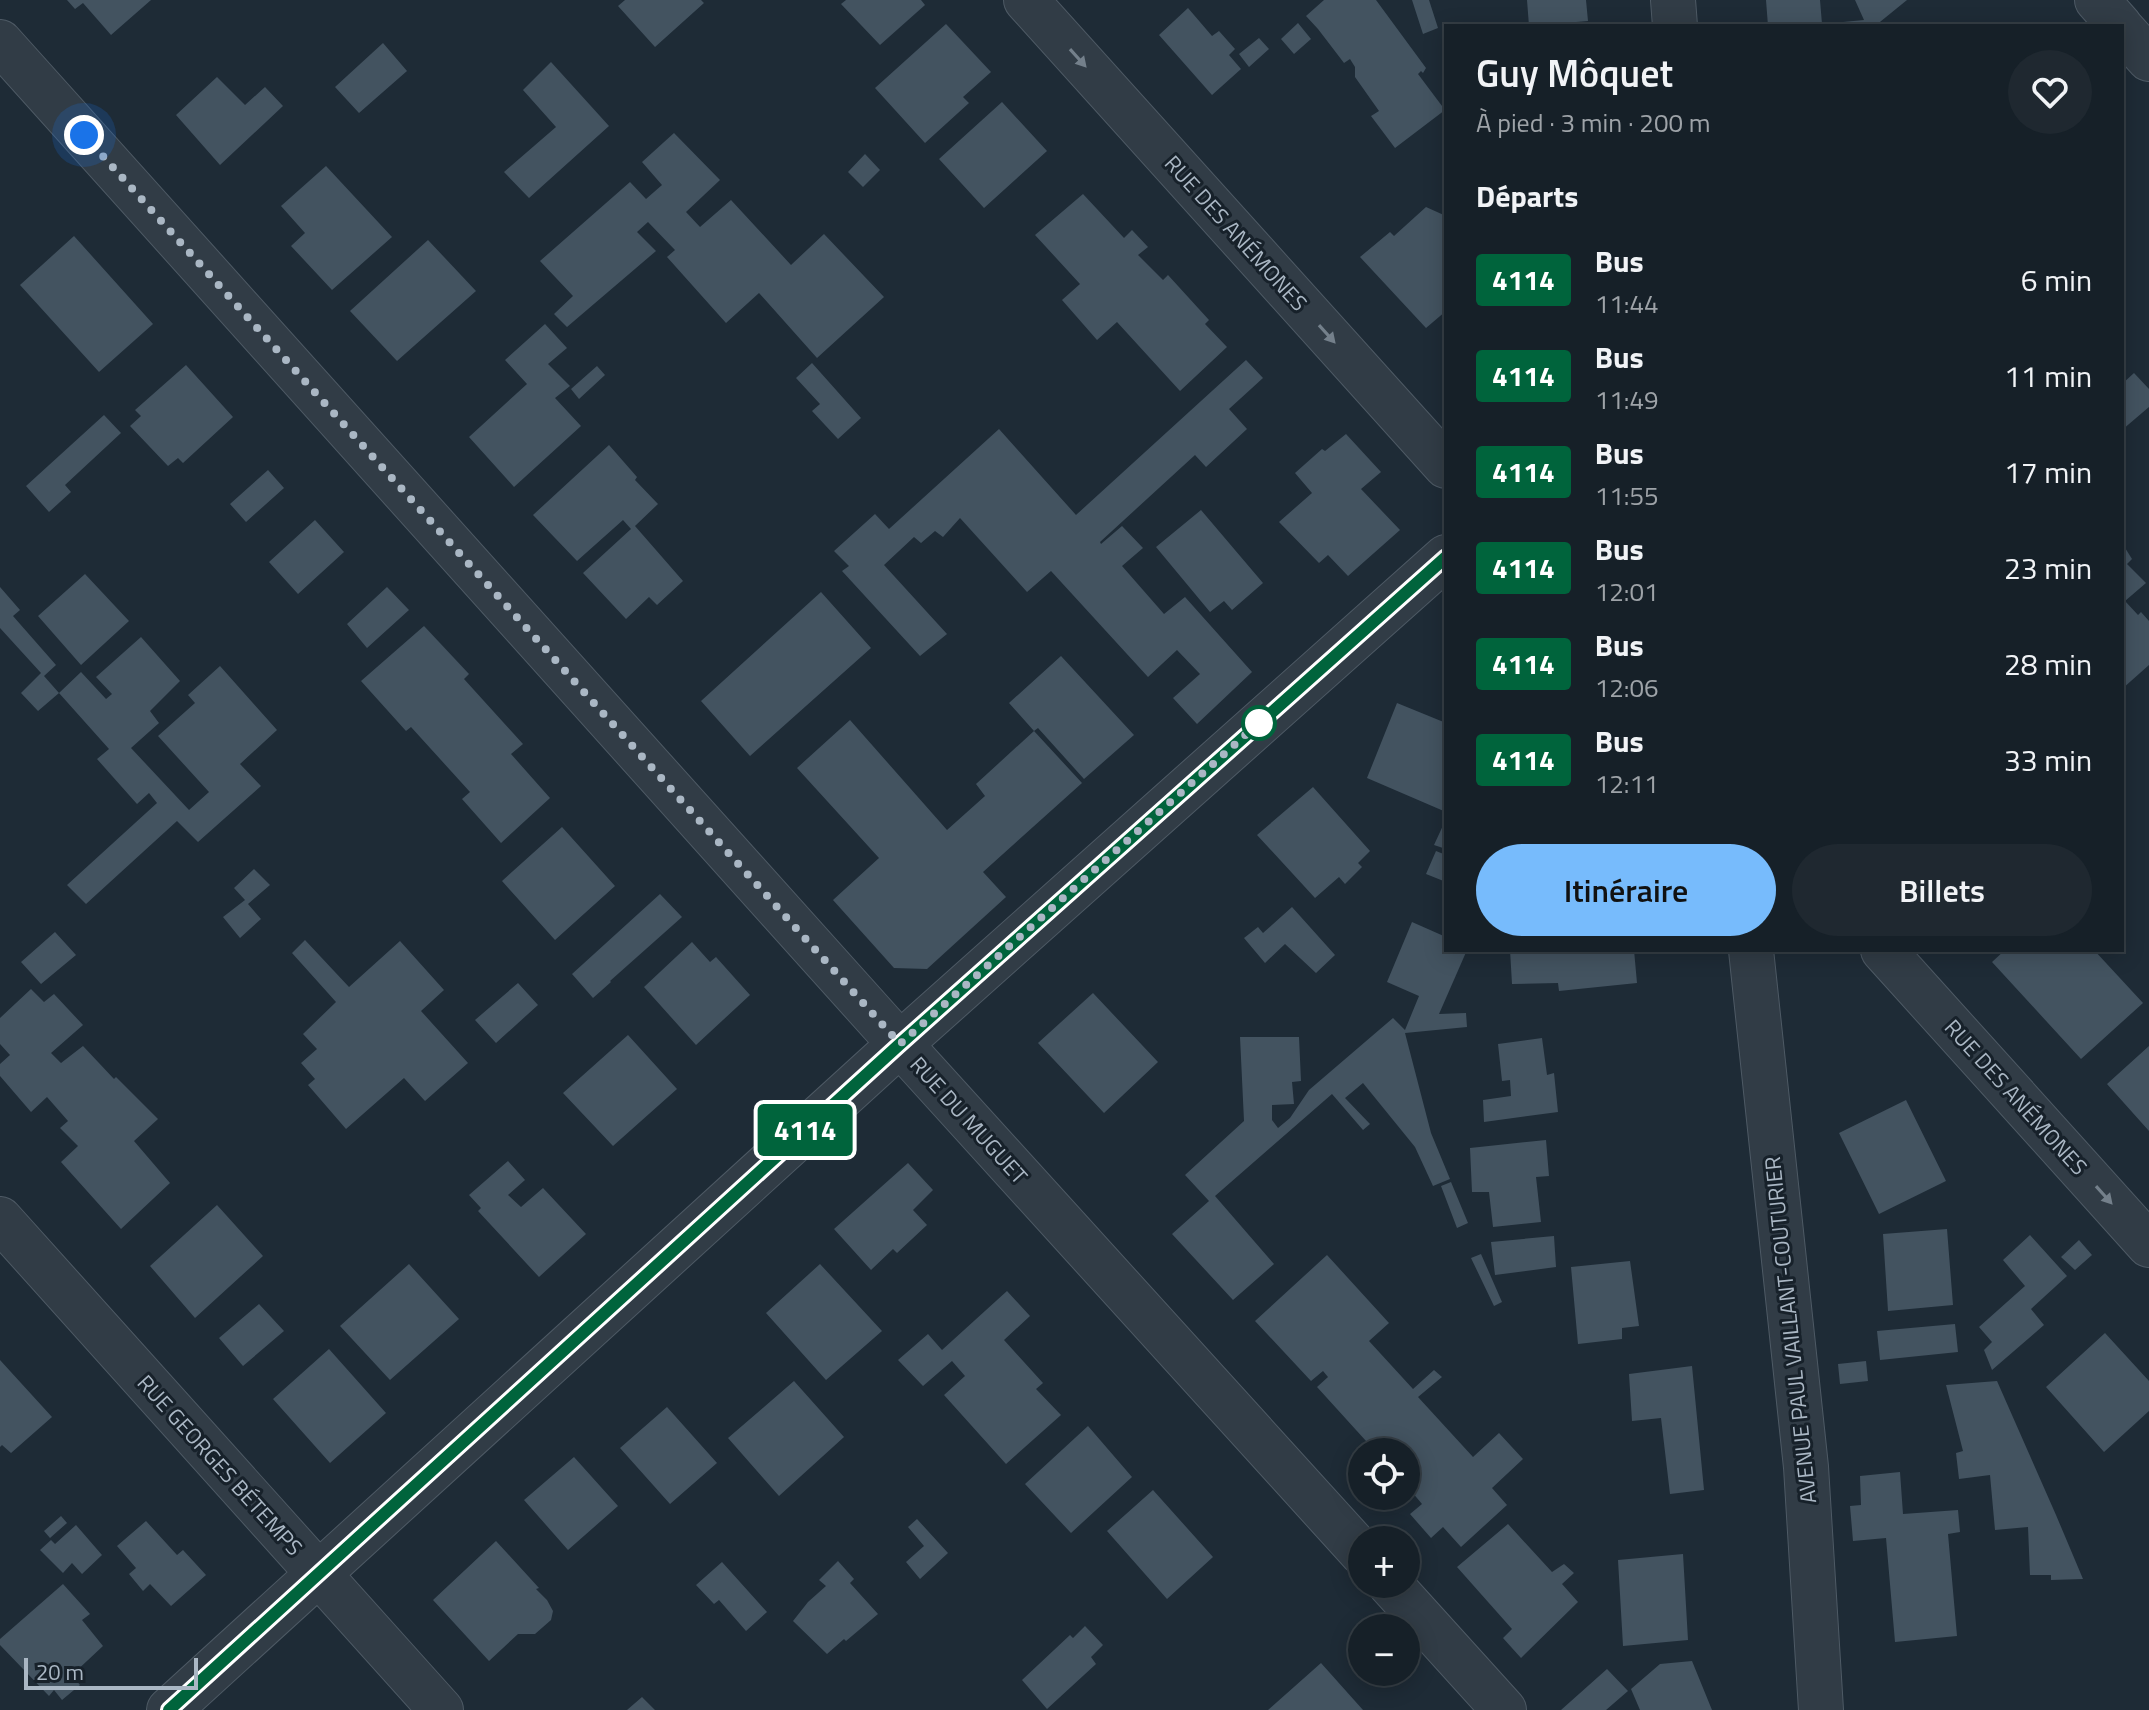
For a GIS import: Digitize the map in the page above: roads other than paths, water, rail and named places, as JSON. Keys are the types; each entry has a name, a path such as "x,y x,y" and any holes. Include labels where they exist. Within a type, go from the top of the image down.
{"street":[{"name":"RUE DES ANÉMONES","path":"1026,0 1444,464"},
{"path":"1673,0 1675,24"},
{"path":"2097,0 2118,24"},
{"path":"2124,30 2149,59"},
{"name":"RUE DU MUGUET","path":"0,42 1348,1538"},
{"path":"169,1710 900,1044 1444,560"},
{"name":"AVENUE PAUL VAILLANT-COUTURIER","path":"1751,952 1806,1467 1821,1710"},
{"name":"RUE DES ANÉMONES","path":"1885,952 2149,1245"},
{"name":"RUE GEORGES BÉTEMPS","path":"0,1219 441,1710"},
{"path":"1403,1598 1504,1710"}]}
